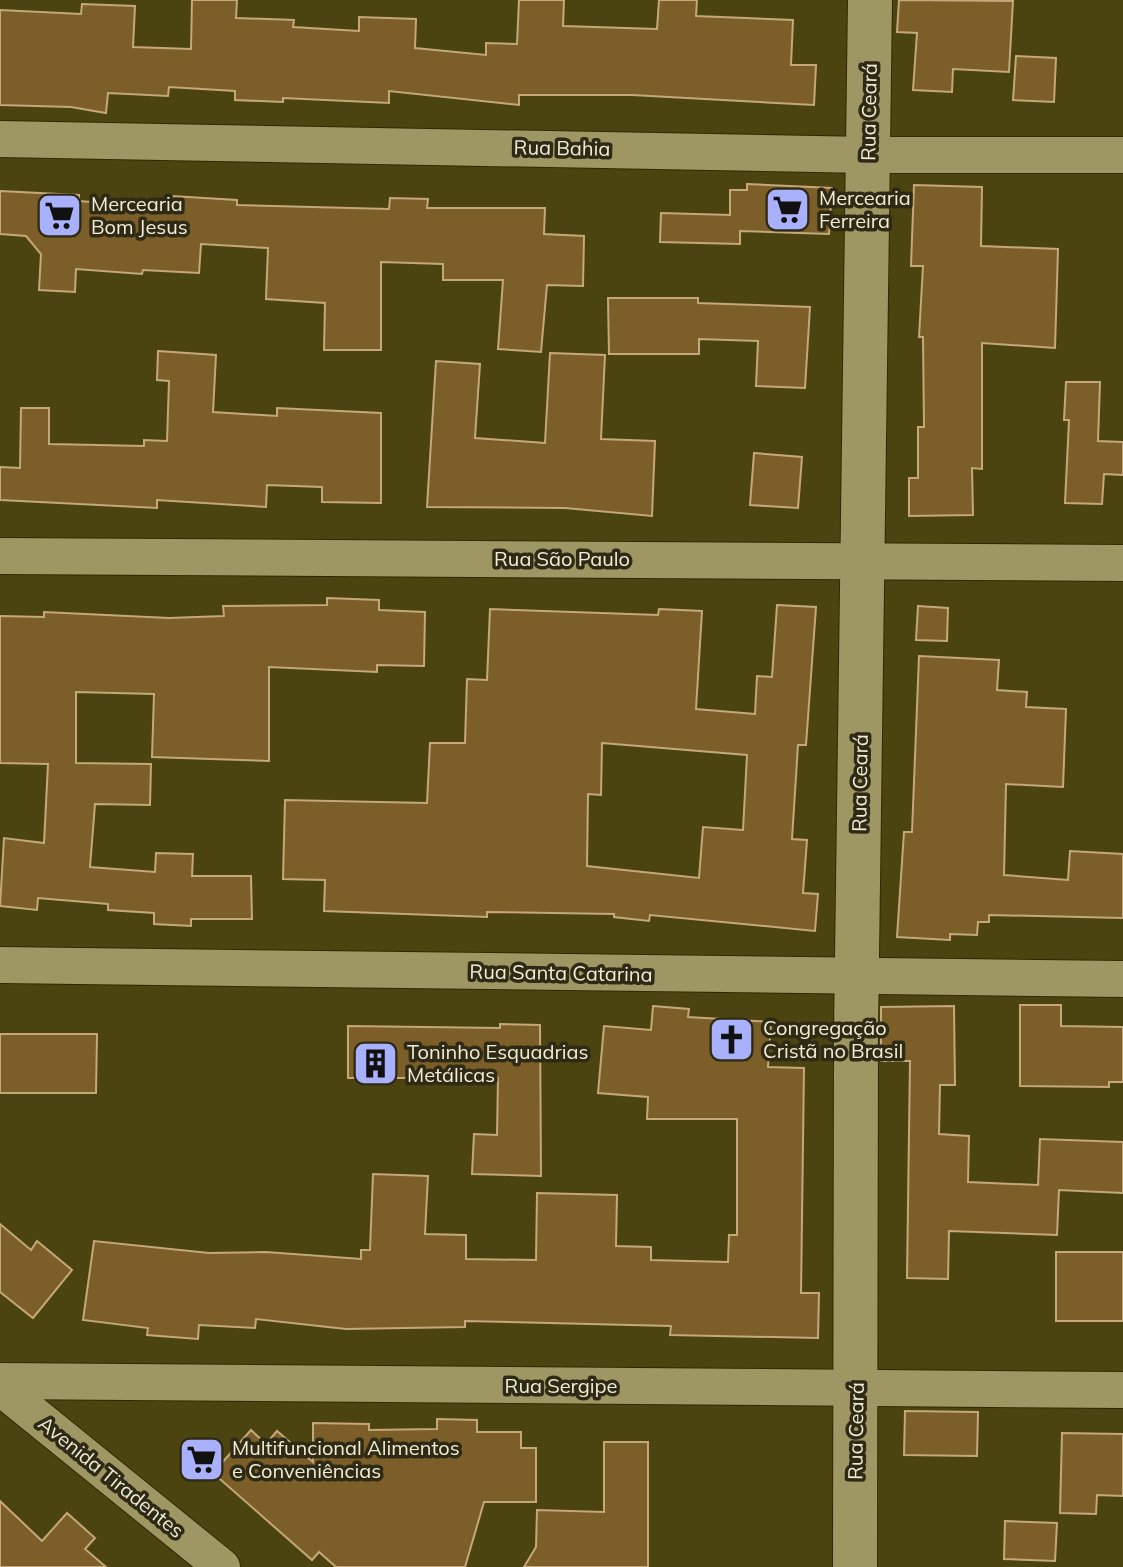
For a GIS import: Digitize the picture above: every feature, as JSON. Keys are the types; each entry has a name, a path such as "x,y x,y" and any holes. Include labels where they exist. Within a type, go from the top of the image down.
{"street":[{"name":"Rua Ceará","path":"855,1567 856,978 865,560 870,0"},
{"name":"Rua Bahia","path":"0,139 868,155 1123,155"},
{"name":"Rua São Paulo","path":"0,556 1123,563"},
{"name":"Rua Santa Catarina","path":"0,965 1123,979"},
{"name":"Rua Sergipe","path":"0,1384 1123,1390"},
{"name":"Avenida Tiradentes","path":"0,1384 222,1567"}],"building":[{"path":"192,0 237,0 236,18 294,20 293,27 359,31 359,17 416,19 415,48 486,55 486,43 517,44 519,0 564,0 563,26 657,29 659,0 697,0 696,16 793,20 791,65 816,65 814,105 632,95 519,95 519,105 389,91 389,103 283,98 283,102 235,100 235,91 169,87 168,96 108,93 106,113 71,107 0,105 0,10 81,14 82,4 135,6 133,47 191,49"},
{"path":"899,0 1013,1 1009,72 953,69 952,92 913,90 917,33 897,32"},
{"path":"1016,56 1056,58 1054,102 1013,100"},
{"path":"747,184 832,188 829,234 740,231 740,244 660,242 661,213 730,215 730,190 747,190"},
{"path":"914,185 982,187 981,246 1058,249 1055,348 982,343 982,469 972,468 973,515 909,516 909,478 918,478 918,427 924,427 923,337 919,337 923,266 911,266"},
{"path":"0,191 79,195 79,201 171,208 172,196 237,200 237,205 389,209 390,198 428,199 427,208 545,208 544,234 584,236 583,286 547,285 541,352 498,349 503,280 443,280 443,264 381,262 381,350 324,350 325,303 266,299 268,248 201,244 199,273 143,270 142,274 76,269 75,292 39,290 41,254 26,236 0,234"},
{"path":"608,298 698,298 698,303 810,307 805,388 756,386 758,341 699,339 699,354 609,354"},
{"path":"158,351 216,355 213,412 277,416 277,408 381,413 381,503 322,502 322,487 267,485 266,507 157,500 157,508 0,500 0,467 20,468 21,408 49,408 49,444 144,446 144,440 167,441 169,381 157,380"},
{"path":"550,353 605,355 601,439 655,441 652,516 565,508 427,507 436,361 480,364 475,438 545,443"},
{"path":"1066,382 1100,382 1098,441 1123,442 1123,475 1104,474 1102,504 1065,503 1069,420 1064,420"},
{"path":"754,453 802,457 798,508 750,505"},
{"path":"327,598 379,600 379,610 425,612 424,666 377,665 377,672 269,667 269,761 152,757 154,694 76,692 76,763 151,764 150,805 95,804 90,867 155,872 156,853 193,854 192,876 251,876 252,919 191,919 191,926 154,924 154,913 108,910 108,904 38,898 37,910 0,906 4,838 44,843 48,764 0,763 0,616 44,617 44,612 169,618 224,616 223,606 327,605"},
{"path":"777,605 816,607 806,745 798,745 792,839 807,840 803,893 818,894 815,931 650,915 649,921 614,917 614,914 487,912 487,917 324,911 325,880 283,879 285,800 427,803 430,743 465,743 467,679 487,680 490,609 658,615 659,609 702,611 696,709 755,714 757,676 772,677","holes":["602,743 747,755 743,830 703,827 699,878 587,866 588,794 601,795"]},
{"path":"918,606 948,608 947,641 916,640"},
{"path":"919,656 999,660 997,690 1027,692 1026,707 1066,709 1063,787 1006,784 1004,875 1068,880 1070,851 1123,854 1123,918 989,915 989,922 978,922 977,935 950,934 950,940 897,937 904,832 912,832"},
{"path":"1020,1005 1061,1005 1061,1026 1123,1027 1123,1082 1109,1082 1109,1087 1020,1086"},
{"path":"653,1006 689,1009 688,1017 771,1022 768,1067 804,1068 801,1293 819,1293 818,1338 670,1335 671,1326 465,1321 465,1327 346,1329 256,1319 255,1328 199,1325 198,1339 147,1335 148,1328 83,1320 94,1241 209,1253 266,1252 361,1259 361,1250 370,1250 373,1174 428,1176 425,1234 466,1235 466,1259 536,1260 537,1193 617,1195 616,1246 651,1247 651,1260 728,1262 729,1235 737,1235 737,1119 647,1119 648,1097 598,1093 604,1026 651,1030"},
{"path":"954,1006 955,1085 940,1085 939,1134 969,1136 968,1182 1038,1185 1040,1139 1123,1142 1123,1193 1059,1190 1057,1235 949,1231 948,1279 907,1278 910,1061 881,1061 881,1007"},
{"path":"500,1024 540,1025 541,1176 472,1174 474,1134 497,1135 498,1078 348,1078 348,1026 500,1028"},
{"path":"0,1034 97,1034 96,1093 0,1093"},
{"path":"0,1224 31,1250 37,1241 72,1270 33,1318 0,1292"},
{"path":"1056,1252 1123,1252 1123,1321 1056,1321"},
{"path":"905,1411 978,1412 977,1456 904,1455"},
{"path":"437,1419 477,1420 477,1432 521,1432 521,1448 536,1448 536,1502 484,1502 465,1567 336,1567 319,1552 312,1560 213,1473 251,1430 266,1444 277,1431 313,1462 313,1423 369,1424 369,1430 437,1429"},
{"path":"1062,1433 1123,1434 1123,1496 1097,1495 1096,1514 1060,1513"},
{"path":"604,1442 648,1442 648,1567 524,1567 536,1547 537,1510 604,1512"},
{"path":"0,1501 42,1541 67,1513 95,1538 85,1549 106,1567 0,1567"},
{"path":"1005,1521 1057,1523 1055,1561 1004,1559"}],"place":[{"name":"Mercearia Ferreira","path":"788,210"},
{"name":"Mercearia Bom Jesus","path":"60,216"},
{"name":"Congregação Cristã no Brasil","path":"732,1039"},
{"name":"Toninho Esquadrias Metálicas","path":"376,1064"},
{"name":"Multifuncional Alimentos e Conveniências","path":"201,1460"}]}
